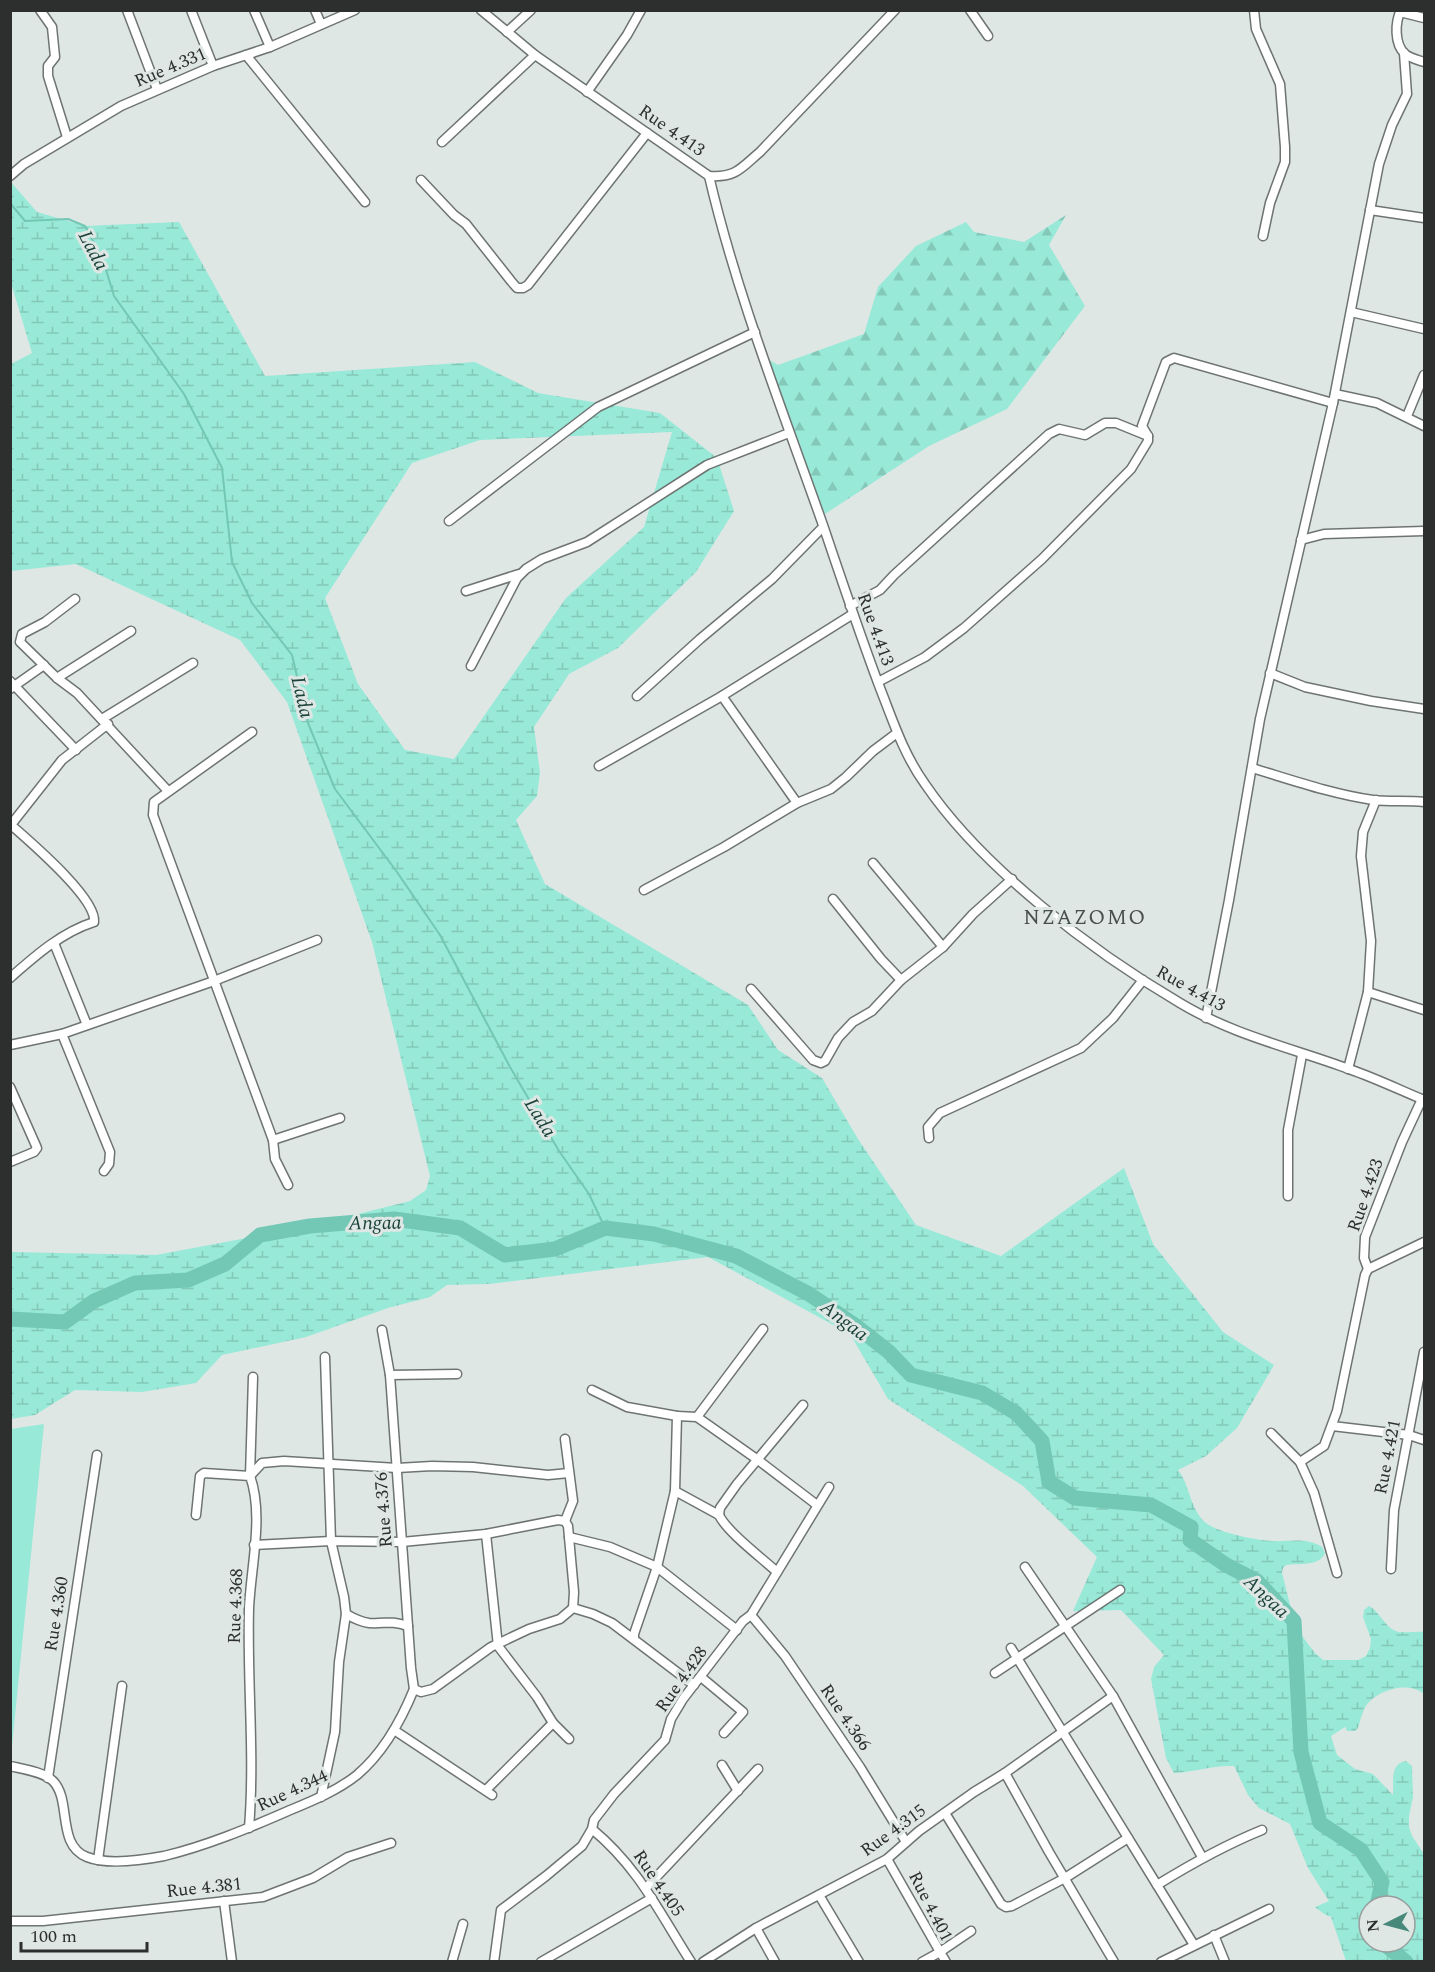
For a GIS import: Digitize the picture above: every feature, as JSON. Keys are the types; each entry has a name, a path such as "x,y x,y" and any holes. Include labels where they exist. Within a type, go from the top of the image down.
{"street":[{"path":"40,10 52,27 55,57 48,66 48,76 67,137"},
{"path":"127,10 158,89"},
{"path":"191,10 213,66"},
{"path":"254,10 270,47"},
{"path":"315,10 321,24"},
{"name":"Rue 4.331","path":"10,176 24,164 121,106 213,66 270,47 355,10"},
{"name":"Rue 4.413","path":"481,10 535,55 709,176 724,240 851,610 897,733 912,764 931,794 978,848 1012,879 1061,921 1143,980 1206,1018 1348,1069 1423,1100"},
{"path":"507,32 531,10"},
{"path":"587,92 627,35 641,10"},
{"path":"709,176 725,177 736,172 760,152 895,10"},
{"path":"970,10 988,36"},
{"path":"1254,10 1256,29 1280,84 1285,147 1285,162 1270,203 1263,236"},
{"path":"1206,1018 1270,673 1334,398 1379,164 1392,125 1407,93 1404,53 1396,27 1396,19 1400,11 1425,18"},
{"path":"1404,53 1425,62"},
{"path":"246,55 365,202"},
{"path":"442,142 535,55"},
{"path":"421,180 454,215 466,224 511,282 517,288 523,288 528,285 647,133"},
{"path":"1370,210 1425,218"},
{"path":"1351,312 1425,329"},
{"path":"449,521 598,407 755,332"},
{"path":"878,682 925,657 964,628 1042,559 1131,469 1148,441 1148,436 1142,426 1166,362 1174,358 1334,398 1377,403 1425,426"},
{"path":"1407,416 1425,375"},
{"path":"599,766 722,696 880,590 1049,434 1059,429 1085,435 1105,423 1116,423 1148,436"},
{"path":"466,591 520,574 542,559 587,542 707,465 789,433"},
{"path":"637,696 700,639 772,579 823,527"},
{"path":"1301,540 1324,534 1425,531"},
{"path":"471,666 520,574"},
{"path":"75,599 45,622 22,634 20,642 57,678 77,693 168,790"},
{"path":"57,678 131,631"},
{"path":"10,978 38,953 94,922 95,917 90,905 48,858 11,825 63,760 105,721 193,663"},
{"path":"44,665 12,685 76,750"},
{"path":"1270,673 1305,687 1371,701 1425,709"},
{"path":"722,696 797,803"},
{"path":"252,732 168,790 154,802 153,815 273,1140 275,1159 288,1185"},
{"path":"644,890 724,847 797,803 831,789 873,751 897,733"},
{"path":"1252,768 1347,795 1377,800 1425,802"},
{"path":"1348,1069 1368,992 1371,941 1361,856 1363,832 1377,800"},
{"path":"873,863 943,947"},
{"path":"751,989 813,1060 820,1063 825,1061 838,1038 853,1022 880,1004 901,980 943,947 973,914 1012,879"},
{"path":"833,899 881,959 901,980"},
{"path":"10,1045 62,1034 214,981 317,940"},
{"path":"54,943 87,1025"},
{"path":"929,1138 928,1127 940,1113 1081,1048 1113,1018 1143,980"},
{"path":"1368,992 1425,1010"},
{"path":"62,1034 110,1152 109,1164 104,1171"},
{"path":"1288,1196 1288,1130 1302,1054"},
{"path":"10,1087 37,1144 34,1152 10,1162"},
{"name":"Rue 4.423","path":"1300,1462 1324,1446 1332,1426 1368,1269 1364,1258 1365,1237 1402,1142 1423,1100"},
{"path":"273,1140 340,1118"},
{"path":"1368,1269 1425,1242"},
{"path":"697,1417 763,1329"},
{"name":"Rue 4.376","path":"382,1330 390,1375 414,1689"},
{"name":"Rue 4.421","path":"1391,1569 1394,1510 1425,1352"},
{"path":"321,1797 335,1732 339,1662 346,1614 331,1541 325,1357"},
{"path":"390,1375 457,1374"},
{"name":"Rue 4.368","path":"249,1828 252,1786 249,1607 256,1512 255,1488 250,1476 253,1377"},
{"path":"592,1390 627,1407 676,1416 697,1417 817,1505"},
{"path":"777,1572 722,1521 719,1515 720,1508 737,1484 803,1405"},
{"path":"634,1639 657,1567 675,1491 676,1416"},
{"path":"1332,1426 1408,1435 1425,1440"},
{"path":"1271,1433 1300,1462 1314,1493 1336,1573"},
{"path":"565,1439 573,1501 565,1521"},
{"name":"Rue 4.360","path":"48,1778 97,1455"},
{"path":"196,1515 200,1476 204,1473 250,1476 262,1463 284,1461 397,1468 473,1467 548,1475 569,1473"},
{"name":"Rue 4.428","path":"494,1962 501,1910 582,1846 592,1829 594,1820 614,1794 665,1740 671,1719 743,1621 751,1615 829,1487"},
{"path":"675,1491 719,1515"},
{"path":"254,1545 331,1541 402,1542 486,1533 558,1520 565,1521"},
{"path":"414,1689 421,1692 433,1689 491,1647 498,1646 529,1629 560,1619 573,1608 574,1592 568,1526 565,1521"},
{"path":"486,1533 498,1646 537,1697 553,1723 569,1739"},
{"path":"569,1537 610,1546 657,1567 737,1630"},
{"path":"1025,1567 1113,1695 1202,1857"},
{"path":"995,1673 1120,1590"},
{"path":"573,1608 612,1623 694,1685"},
{"path":"346,1614 371,1623 393,1622 408,1626"},
{"name":"Rue 4.366","path":"751,1615 785,1656 860,1767 906,1842"},
{"path":"1011,1648 1194,1945"},
{"path":"701,1677 743,1712 724,1733"},
{"path":"98,1860 122,1686"},
{"name":"Rue 4.344","path":"48,1778 57,1786 71,1844 76,1851 98,1860 141,1860 165,1856 249,1828 321,1797 356,1776 380,1752 394,1730 414,1689"},
{"name":"Rue 4.315","path":"703,1962 756,1928 887,1859 945,1813 1113,1695"},
{"path":"394,1730 489,1793 553,1723"},
{"path":"722,1765 738,1791"},
{"path":"10,1766 48,1778"},
{"path":"646,1888 758,1769"},
{"path":"1005,1773 1114,1962"},
{"path":"945,1813 1000,1904 1006,1907 1065,1878 1128,1838"},
{"name":"Rue 4.405","path":"592,1829 617,1851 646,1888 691,1962"},
{"path":"1157,1885 1202,1857 1262,1830"},
{"name":"Rue 4.381","path":"10,1921 44,1921 224,1901 238,1902 263,1897 313,1878 348,1857 391,1843"},
{"name":"Rue 4.401","path":"887,1859 940,1952 922,1962"},
{"path":"819,1895 859,1962"},
{"path":"541,1962 652,1898"},
{"path":"224,1901 232,1962"},
{"path":"1161,1962 1269,1909"},
{"path":"452,1962 463,1924"},
{"path":"756,1928 775,1962"},
{"path":"946,1962 940,1952 971,1931"},
{"path":"1214,1935 1225,1962"}],"green space":[{"path":"10,181 37,212 85,226 179,222 265,376 475,362 538,393 660,413 717,458 734,511 696,572 618,648 569,674 534,727 540,773 537,796 516,820 545,884 748,1005 778,1050 822,1078 858,1139 916,1225 1001,1256 1124,1168 1153,1244 1223,1332 1274,1365 1237,1428 1206,1456 1178,1470 1201,1518 1212,1527 1248,1538 1304,1541 1322,1547 1325,1553 1318,1560 1308,1564 1286,1565 1282,1573 1296,1628 1323,1660 1358,1660 1366,1656 1371,1639 1363,1617 1364,1610 1369,1606 1394,1630 1424,1632 1424,1694 1411,1688 1397,1688 1382,1693 1368,1704 1355,1731 1347,1731 1345,1727 1331,1736 1337,1755 1355,1769 1373,1774 1393,1795 1393,1774 1397,1766 1406,1761 1412,1766 1413,1797 1409,1827 1424,1854 1424,1961 1346,1961 1331,1917 1315,1907 1329,1901 1308,1868 1290,1824 1259,1808 1248,1795 1234,1766 1174,1773 1166,1758 1151,1679 1154,1667 1164,1655 1121,1610 1073,1611 1097,1557 1023,1486 888,1399 850,1334 708,1257 489,1284 447,1285 430,1297 388,1308 306,1337 222,1355 196,1383 142,1392 75,1390 35,1415 11,1419 11,1252 156,1255 310,1226 410,1201 426,1190 430,1176 372,942 287,702 240,640 76,564 11,571 11,364 32,353 11,283","holes":["672,432 644,527 566,598 454,759 405,750 358,684 325,598 412,463 480,440"]},
{"path":"1066,215 1049,245 1085,306 1007,409 929,446 825,514 764,357 778,365 864,334 878,287 916,246 966,222 974,232 1024,242"},
{"path":"44,1424 11,1756 11,1429"}],"waterway":[{"name":"Lada","path":"10,203 25,221 68,219 85,226 103,260 114,296 184,394 222,468 232,562 252,603 292,655 308,723 335,789 397,872 440,935 510,1067 559,1151 589,1194 605,1228"},
{"name":"Angaa","path":"10,1319 65,1322 94,1301 135,1283 188,1280 225,1264 260,1235 310,1226 394,1219 460,1228 505,1255 555,1249 605,1228 654,1234 736,1256 809,1294 889,1352 911,1375 982,1393 1016,1413 1042,1441 1049,1482 1075,1498 1151,1505 1191,1527 1190,1540 1226,1565 1257,1581 1294,1621 1301,1752 1320,1823 1361,1850 1382,1882 1380,1894"},
{"name":"Angaa","path":"1396,1954 1406,1962"}],"district":[{"name":"NZAZOMO","path":"1085,917"}]}
